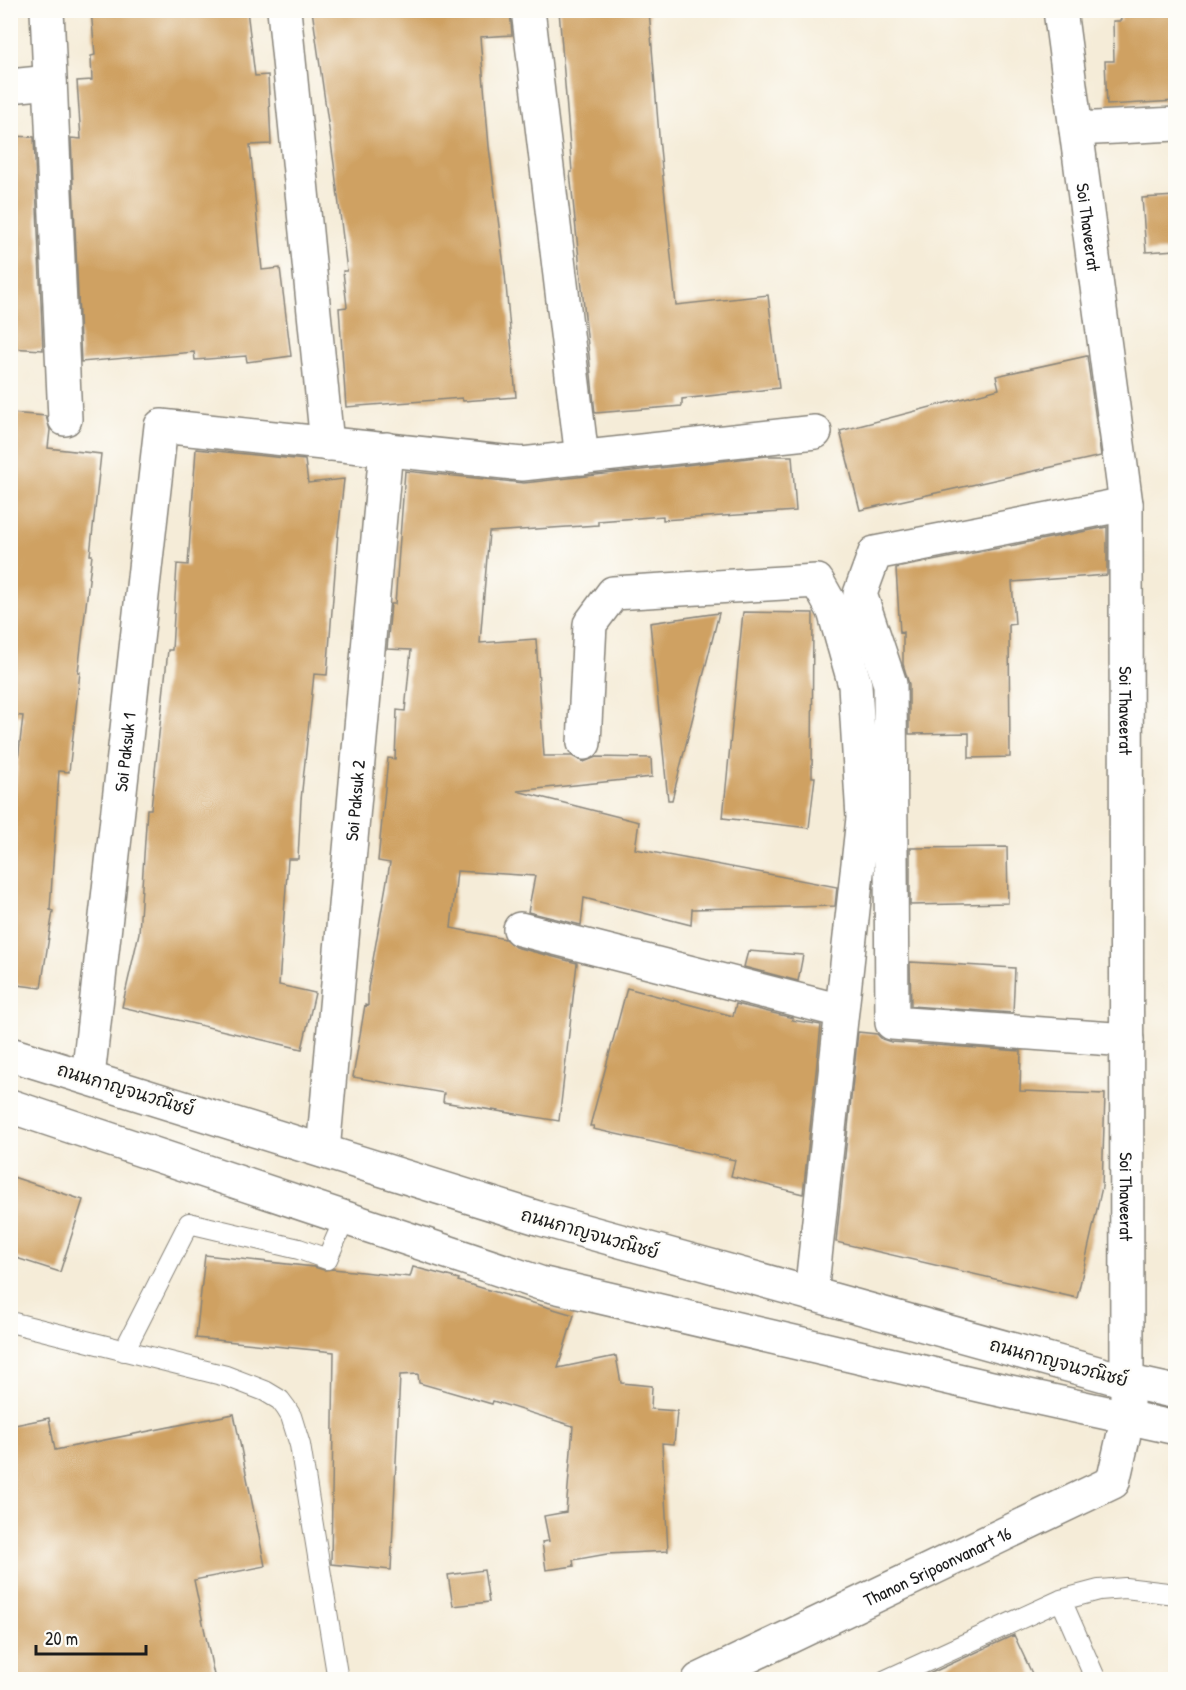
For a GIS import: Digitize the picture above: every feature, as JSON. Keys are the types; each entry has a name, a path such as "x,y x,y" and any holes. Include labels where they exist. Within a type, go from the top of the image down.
{"street":[{"path":"47,10 65,419"},
{"path":"284,10 327,444 522,464 815,432"},
{"path":"528,10 582,458"},
{"name":"Soi Thaveerat","path":"1060,10 1126,504 1126,1381 1128,1416"},
{"path":"10,86 50,82"},
{"path":"1076,129 1176,124"},
{"name":"Soi Paksuk 1","path":"88,1077 161,426 327,444"},
{"name":"Soi Paksuk 2","path":"323,1151 386,449"},
{"path":"1126,504 875,553 860,594 890,684 891,1023 1127,1040"},
{"path":"584,743 590,624 613,593 817,581 834,611 855,686 863,818 811,1294"},
{"path":"520,929 841,1011"},
{"name":"ถนนกาญจนวณิชย์","path":"10,1054 541,1220 1126,1381 1176,1392"},
{"name":"ถนนกาญจนวณิชย์","path":"10,1106 540,1283 992,1388 1176,1428"},
{"name":"Thanon Sripoonvanart 16","path":"699,1680 1113,1482 1128,1416"}],"lane":[{"path":"124,1351 189,1223 299,1249 327,1259 345,1218"},
{"path":"10,1322 226,1376 265,1390 280,1401 291,1416 300,1445 338,1680"},
{"path":"886,1680 1061,1600 1099,1590 1125,1588 1176,1594"},
{"path":"1061,1600 1096,1680"}],"building":[{"path":"91,10 247,10 255,76 268,75 271,144 250,145 262,270 280,268 291,356 247,362 246,356 195,360 194,352 81,362 71,138 81,139 77,81 92,80 91,56 95,55"},
{"path":"312,10 510,10 512,35 480,37 489,147 505,274 516,397 463,401 462,398 346,407 339,308 347,307 343,271 347,271"},
{"path":"559,10 649,10 676,305 768,295 779,388 682,399 682,406 595,413 570,172 572,172"},
{"path":"1120,10 1176,10 1176,101 1107,105 1105,61 1114,61 1113,21 1121,21"},
{"path":"10,136 34,137 43,350 10,348"},
{"path":"1176,196 1176,250 1146,252 1142,198"},
{"path":"1087,356 1101,456 860,510 840,431 999,389 996,376"},
{"path":"10,413 46,416 50,430 48,448 101,454 69,772 59,771 50,910 53,911 41,988 10,984 10,812 12,812 23,716 10,715"},
{"path":"196,449 305,460 308,483 344,479 327,675 314,674 301,800 298,859 288,859 279,985 315,993 302,1049 122,1007 139,933 147,809 151,809 168,650 172,650 177,564 188,565"},
{"path":"767,456 792,456 796,511 663,520 663,516 598,521 598,525 489,532 480,643 536,639 544,756 572,756 584,762 596,757 651,758 652,777 517,791 639,822 635,849 837,887 835,906 692,909 691,925 584,898 581,925 528,912 535,876 457,871 451,928 505,939 515,947 577,963 559,1121 443,1102 444,1093 353,1077 365,1005 368,1006 368,988 390,863 378,861 388,758 395,759 397,710 405,711 411,650 387,649 391,604 395,604 405,471 524,483"},
{"path":"1107,527 1107,575 1012,582 1015,624 1009,625 1010,757 969,758 969,733 909,734 909,684 903,664 903,632 900,633 896,568"},
{"path":"743,612 813,613 812,777 815,777 809,828 723,818"},
{"path":"719,613 672,800 668,800 650,623"},
{"path":"1007,847 1008,903 910,905 910,848"},
{"path":"748,951 803,955 798,981 744,967"},
{"path":"910,962 1015,968 1013,1013 911,1006"},
{"path":"627,988 733,1016 736,1004 793,1018 792,1020 821,1025 803,1194 731,1176 735,1160 593,1129 594,1126 590,1126"},
{"path":"858,1032 877,1034 882,1039 891,1042 1021,1051 1020,1091 1105,1094 1102,1187 1077,1298 836,1242"},
{"path":"10,1176 83,1200 60,1272 10,1256"},
{"path":"205,1255 324,1270 410,1277 413,1267 574,1315 558,1368 616,1356 621,1383 652,1386 651,1409 677,1411 674,1444 662,1443 668,1551 607,1554 573,1560 574,1566 546,1570 542,1542 549,1541 544,1516 566,1512 573,1426 493,1401 492,1404 419,1383 418,1374 400,1375 391,1570 331,1564 334,1352 196,1338"},
{"path":"234,1414 265,1566 194,1580 215,1680 10,1680 10,1426 49,1418 55,1450"},
{"path":"484,1570 489,1602 453,1606 448,1575"},
{"path":"1014,1635 1035,1680 916,1680"}]}
